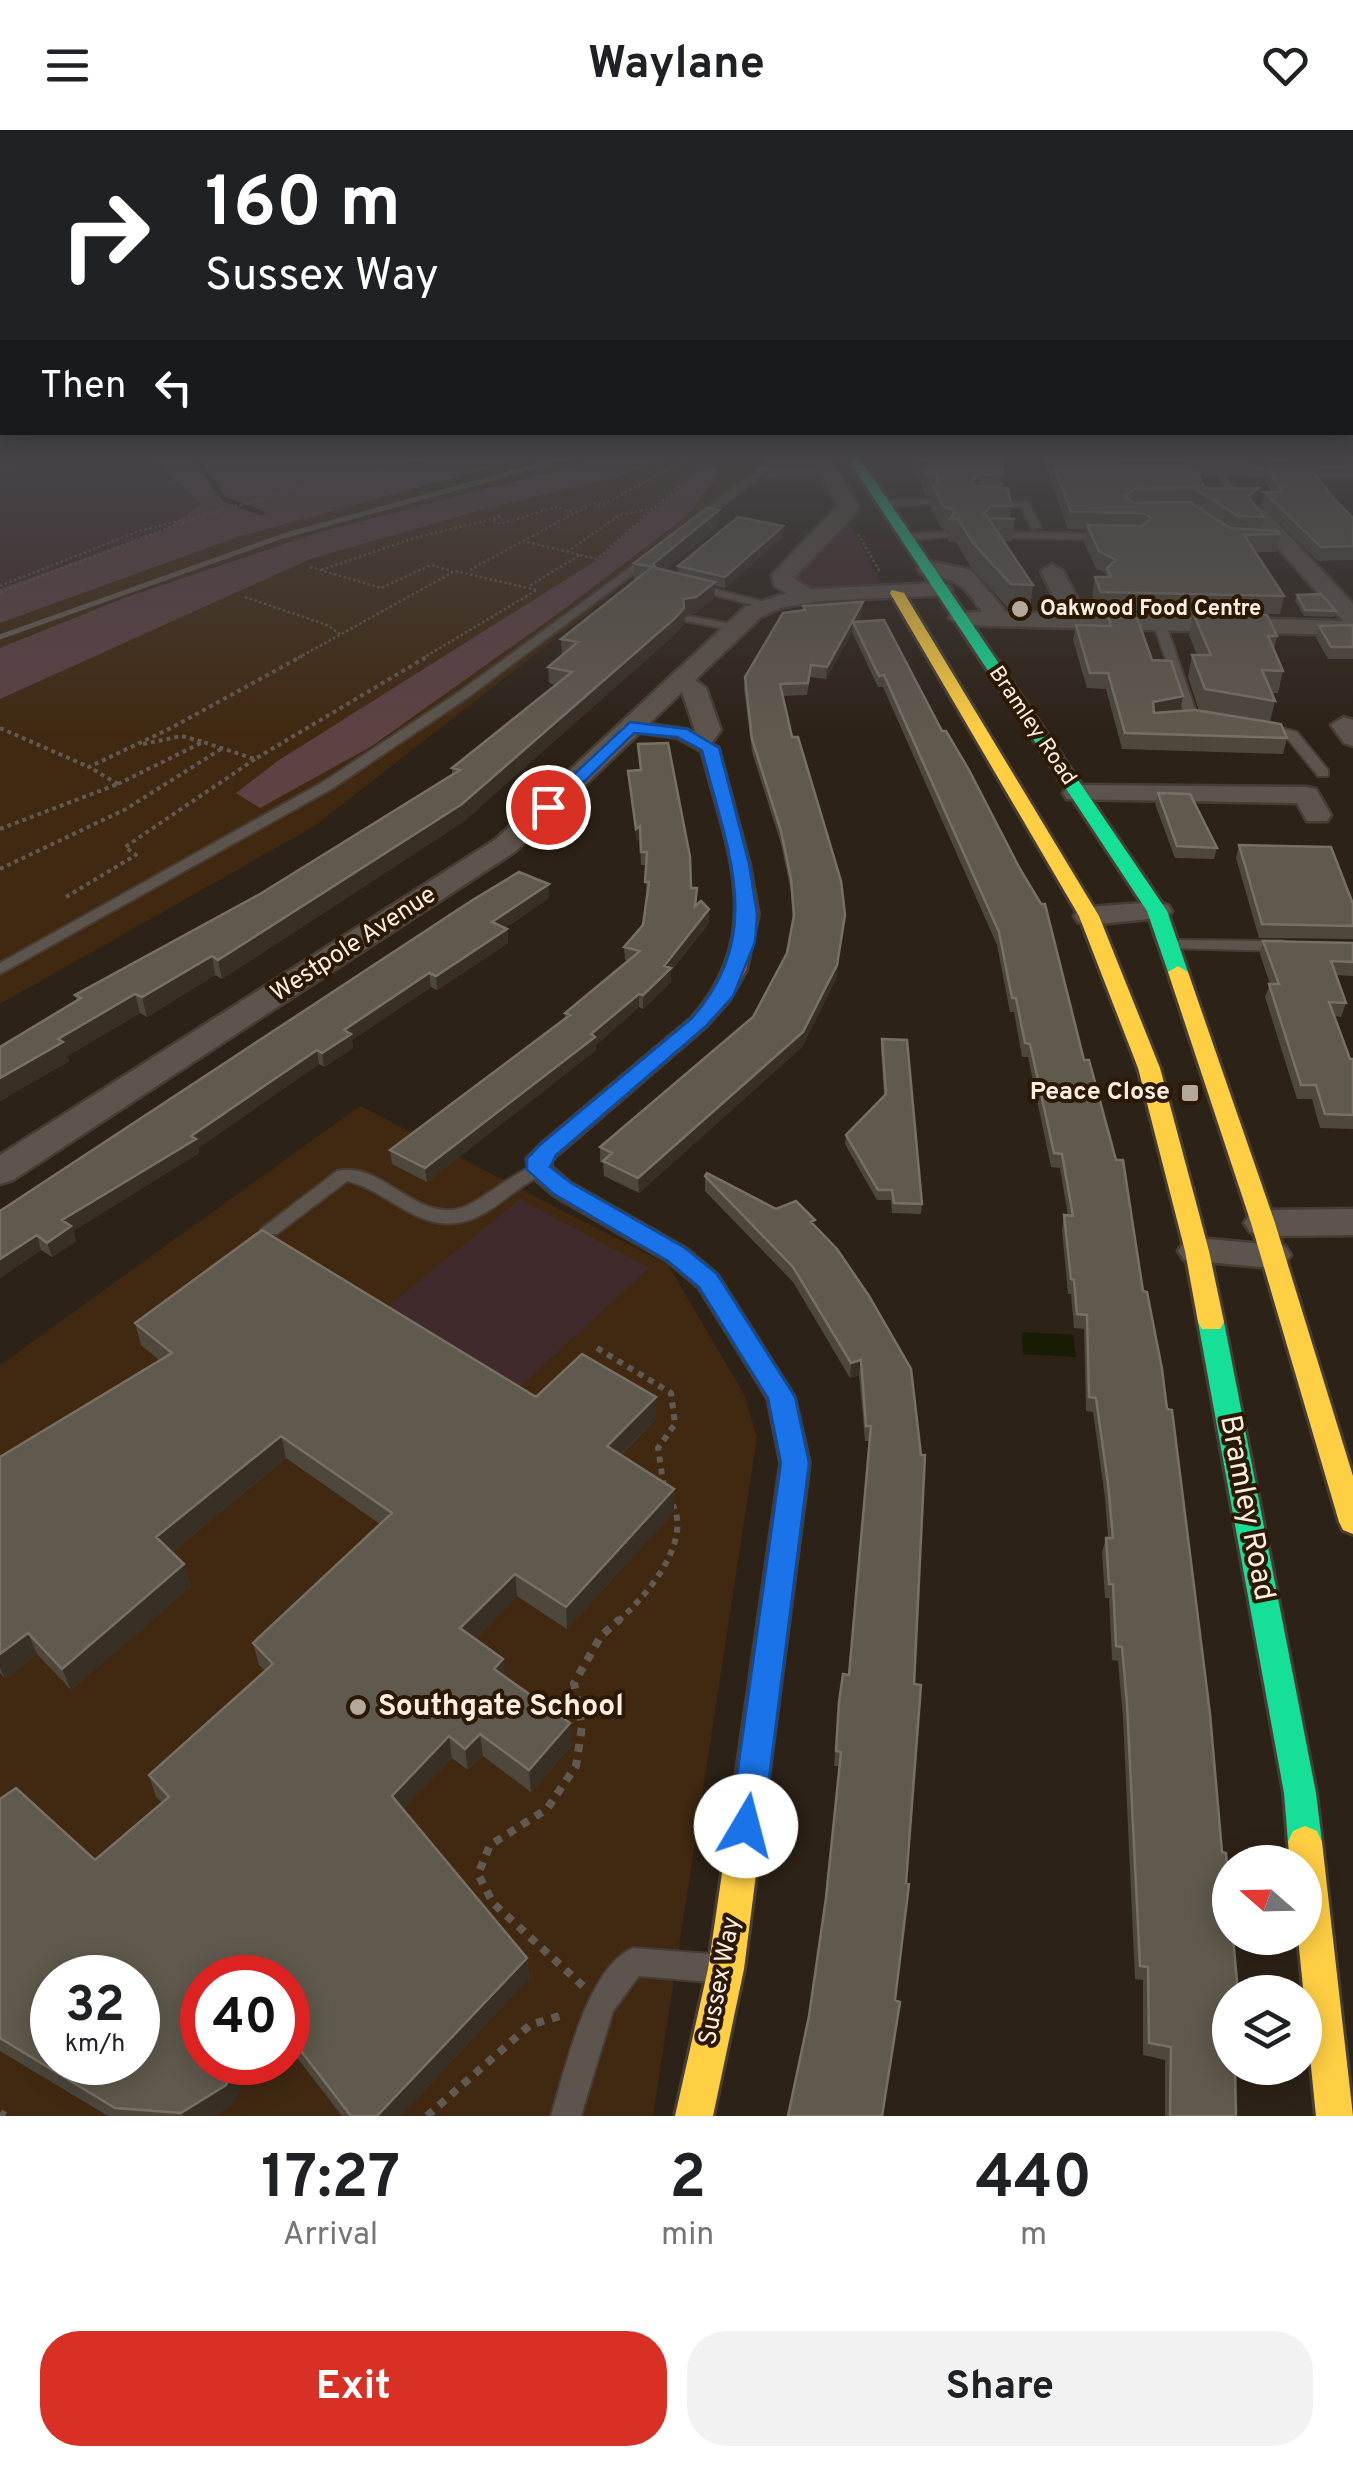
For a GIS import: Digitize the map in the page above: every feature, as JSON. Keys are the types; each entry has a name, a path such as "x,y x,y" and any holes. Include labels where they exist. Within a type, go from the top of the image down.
{"street":[{"path":"807,597 783,580 783,575 809,549"},
{"name":"Bramley Road","path":"915,549 1158,912 1267,1239 1353,1522"},
{"path":"1284,549 1353,618"},
{"path":"928,568 948,568 967,575 998,618"},
{"path":"1077,622 1054,575 1084,579"},
{"path":"700,740 708,730 694,688 680,682 765,605 889,584 941,590"},
{"name":"Bramley Road","path":"889,584 1088,916 1149,1068 1197,1251 1300,1793 1336,2116"},
{"path":"960,618 1353,628"},
{"name":"Westpole Avenue","path":"0,1172 480,864 506,845 680,682"},
{"path":"538,1170 539,1159 548,1150 699,1022 722,996 745,942 745,898 710,748 681,733 630,727"},
{"path":"1077,793 1306,795 1317,814"},
{"path":"1088,916 1158,912"},
{"name":"Sussex Way","path":"538,1170 562,1189 676,1254 708,1280 781,1397 795,1463 726,1969 694,2116"},
{"path":"1197,1251 1353,1222"}],"lane":[{"path":"0,969 328,785 464,695 661,549"},
{"path":"678,584 765,605"},
{"path":"690,619 736,628"},
{"path":"1158,622 1192,718"},
{"path":"1174,720 1192,718 1223,723"},
{"path":"1251,726 1292,735 1323,773"},
{"path":"1172,945 1294,947"},
{"path":"270,1228 343,1175 355,1174 433,1214 454,1218 470,1214 516,1178 538,1170"},
{"path":"566,2116 601,2003 633,1962 726,1969"}],"path":[{"path":"0,589 111,549"},
{"path":"321,570 378,549"},
{"path":"467,572 509,549"},
{"path":"554,549 597,559 609,549"},
{"path":"567,552 571,549"},
{"path":"868,549 889,584"},
{"path":"528,587 580,555"},
{"path":"66,897 136,855 124,847 254,759 537,590 430,565 381,588 310,567"},
{"path":"89,767 136,746 454,571"},
{"path":"245,597 340,634"},
{"path":"0,728 119,784"},
{"path":"136,746 182,736 254,759"},
{"path":"0,829 119,784 202,742"},
{"path":"0,869 126,809 222,748"},
{"path":"427,2116 530,2026 601,2003 494,1903 478,1874 490,1844 547,1809 576,1766 582,1726 574,1682 601,1636 642,1600 673,1546 679,1516 662,1483 658,1448 675,1424 671,1393 597,1348"}],"shaded area":[{"path":"0,549 171,549 0,596"},
{"path":"112,549 206,549 0,623 0,589"},
{"path":"206,549 672,549 313,827 0,1004 0,623"},
{"path":"270,549 346,549 310,559 0,699 0,648 124,598"},
{"path":"610,549 644,549 372,746 260,808 236,793 279,760"},
{"path":"821,549 863,549 882,584 809,588 794,577"},
{"name":"Southgate School","path":"360,1106 668,1265 744,1394 757,1437 653,2116 0,2116 0,1365"},
{"path":"520,1199 649,1268 505,1401 372,1319"},
{"path":"1022,1332 1073,1335 1076,1357 1023,1354"}],"building":[{"path":"653,549 672,549 653,564 656,568 715,582 696,597 683,599 684,608 674,619 462,804 218,960 212,956 142,997 135,994 0,1078 0,1047 81,998 75,995 260,894 460,770 452,768 572,672 548,667 578,642 561,639 652,567 634,563"},
{"path":"699,549 757,549 725,577 678,566"},
{"path":"978,549 1009,549 1033,585 1011,584"},
{"path":"1253,549 1284,596 1101,592 1095,577 1111,577 1107,568 1116,560 1099,551"},
{"path":"1321,594 1336,611 1305,610 1297,595"},
{"path":"863,602 827,667 811,665 808,683 780,684 792,737 798,737 841,881 845,915 837,965 803,1032 638,1178 603,1161 612,1153 600,1147 753,1017 787,953 794,915 791,879 781,831 752,739 745,677 783,613 805,610 803,606"},
{"path":"1193,613 1267,615 1277,636 1268,636 1283,671 1262,670 1275,701 1205,689 1192,655 1211,655"},
{"path":"1108,617 1137,618 1152,660 1171,661 1183,696 1153,702 1154,713 1195,710 1281,724 1287,738 1125,733 1108,673 1090,673 1076,625 1111,626"},
{"path":"884,620 1020,869 1041,904 1045,904 1084,1060 1089,1060 1116,1160 1123,1160 1143,1291 1147,1292 1167,1409 1172,1410 1210,1714 1221,1845 1212,1845 1212,1955 1235,1955 1236,1975 1212,1975 1212,2085 1235,2085 1236,2116 1170,2116 1171,2047 1149,2043 1148,1967 1140,1966 1127,1704 1122,1647 1116,1646 1113,1584 1109,1584 1106,1538 1113,1538 1108,1484 1096,1398 1089,1397 1087,1315 1077,1314 1071,1279 1064,1215 1073,1216 1062,1154 1054,1153 1030,1044 1025,1043 1016,998 1012,998 999,932 884,675 879,676 853,622"},
{"path":"1353,625 1353,647 1331,647 1319,626"},
{"path":"668,743 690,857 691,888 697,888 695,906 701,901 709,909 664,966 671,968 643,995 639,994 591,1034 595,1037 425,1168 390,1150 570,1015 565,1013 640,951 624,947 643,925 649,882 645,882 647,852 641,852 640,826 636,829 628,771 641,770 638,744"},
{"path":"1158,793 1190,794 1217,848 1177,846"},
{"path":"1239,845 1331,847 1353,904 1353,926 1262,924"},
{"path":"519,872 549,884 492,922 507,929 436,976 429,973 344,1030 351,1034 322,1053 317,1050 191,1136 196,1139 62,1220 71,1226 47,1243 37,1235 0,1259 0,1211"},
{"path":"1263,941 1353,943 1353,962 1331,961 1346,1003 1329,1002 1353,1059 1353,1115 1325,1114 1316,1085 1301,1085 1269,984 1279,984"},
{"path":"882,1039 907,1040 922,1204 894,1203 892,1190 878,1190 846,1135 886,1094"},
{"path":"707,1173 776,1209 796,1201 837,1249 911,1369 921,1455 925,1455 914,1684 921,1685 906,1883 909,1884 895,2000 900,2002 882,2116 788,2116 809,2016 826,1898 841,1752 836,1751 839,1702 843,1674 849,1675 871,1426 866,1426 861,1360 851,1363 793,1267 705,1176"},
{"path":"262,1230 536,1397 582,1354 656,1397 607,1446 674,1489 566,1607 515,1574 460,1628 503,1659 494,1669 570,1723 529,1770 480,1734 465,1749 449,1736 392,1796 527,1958 377,2116 351,2116 310,2063 310,1955 180,1955 180,2085 226,2085 181,2113 115,2108 77,2085 160,2085 160,1955 30,1955 30,2056 0,2038 0,1799 16,1788 95,1860 169,1797 149,1775 273,1664 253,1643 392,1513 281,1436 156,1537 184,1564 62,1669 28,1633 0,1654 0,1457 172,1353 135,1323"}],"railway":[{"path":"0,637 247,549"}],"traffic: fast":[{"path":"914,549 1157,911 1178,972"},
{"path":"551,1148 539,1159 539,1170 562,1189 677,1255 708,1281 781,1397 795,1463 754,1764"},
{"path":"1211,1322 1300,1793 1305,1842"}],"traffic: slow":[{"path":"897,593 1089,916 1149,1068 1197,1251 1211,1322"},
{"path":"1178,972 1263,1223 1353,1522"},
{"path":"694,2116 726,1969 754,1764"},
{"path":"1305,1842 1335,2116"}],"traffic: jam":[{"path":"551,1148 699,1022 722,996 736,970 748,914 740,864 710,748 681,733 630,727"}],"place":[{"name":"Oakwood Food Centre","path":"1020,609"},
{"name":"Peace Close","path":"1190,1093"},
{"name":"Southgate School","path":"358,1707"}],"route":[{"path":"548,807 630,727 681,733 710,748 740,864 748,914 745,942 722,996 699,1022 548,1150 539,1159 538,1170 562,1189 676,1254 708,1280 781,1397 795,1463 746,1826"}]}
